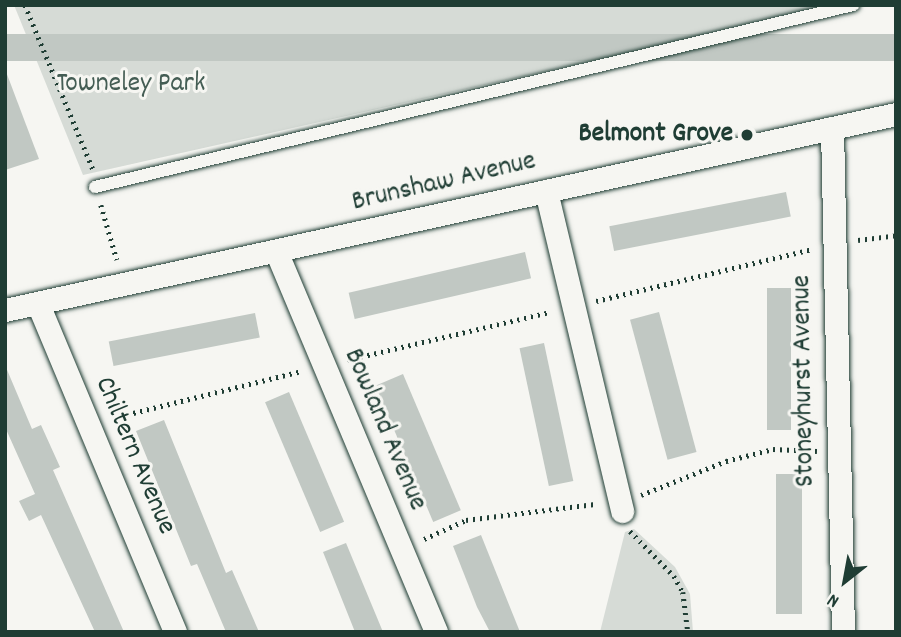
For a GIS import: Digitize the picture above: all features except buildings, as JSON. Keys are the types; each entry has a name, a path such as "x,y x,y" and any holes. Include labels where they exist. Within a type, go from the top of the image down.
{"street":[{"name":"Brunshaw Avenue","path":"5,310 896,114"},
{"name":"Stoneyhurst Avenue","path":"832,128 835,452 843,632"},
{"path":"546,191 621,505"},
{"name":"Bowland Avenue","path":"276,251 436,632"},
{"name":"Chiltern Avenue","path":"37,303 175,632"}],"lane":[{"path":"95,187 853,5"}],"path":[{"path":"25,5 95,187 124,285"},
{"path":"833,244 896,235"},
{"path":"88,424 324,366"},
{"path":"402,550 466,520 621,505 773,450 835,452"},
{"path":"621,505 629,530 683,592 688,632"}],"green space":[{"name":"Towneley Park","path":"14,5 842,5 83,175"},
{"path":"634,529 675,567 690,594 693,632 600,632 625,532"}],"place":[{"name":"Belmont Grove","path":"747,135"}]}
